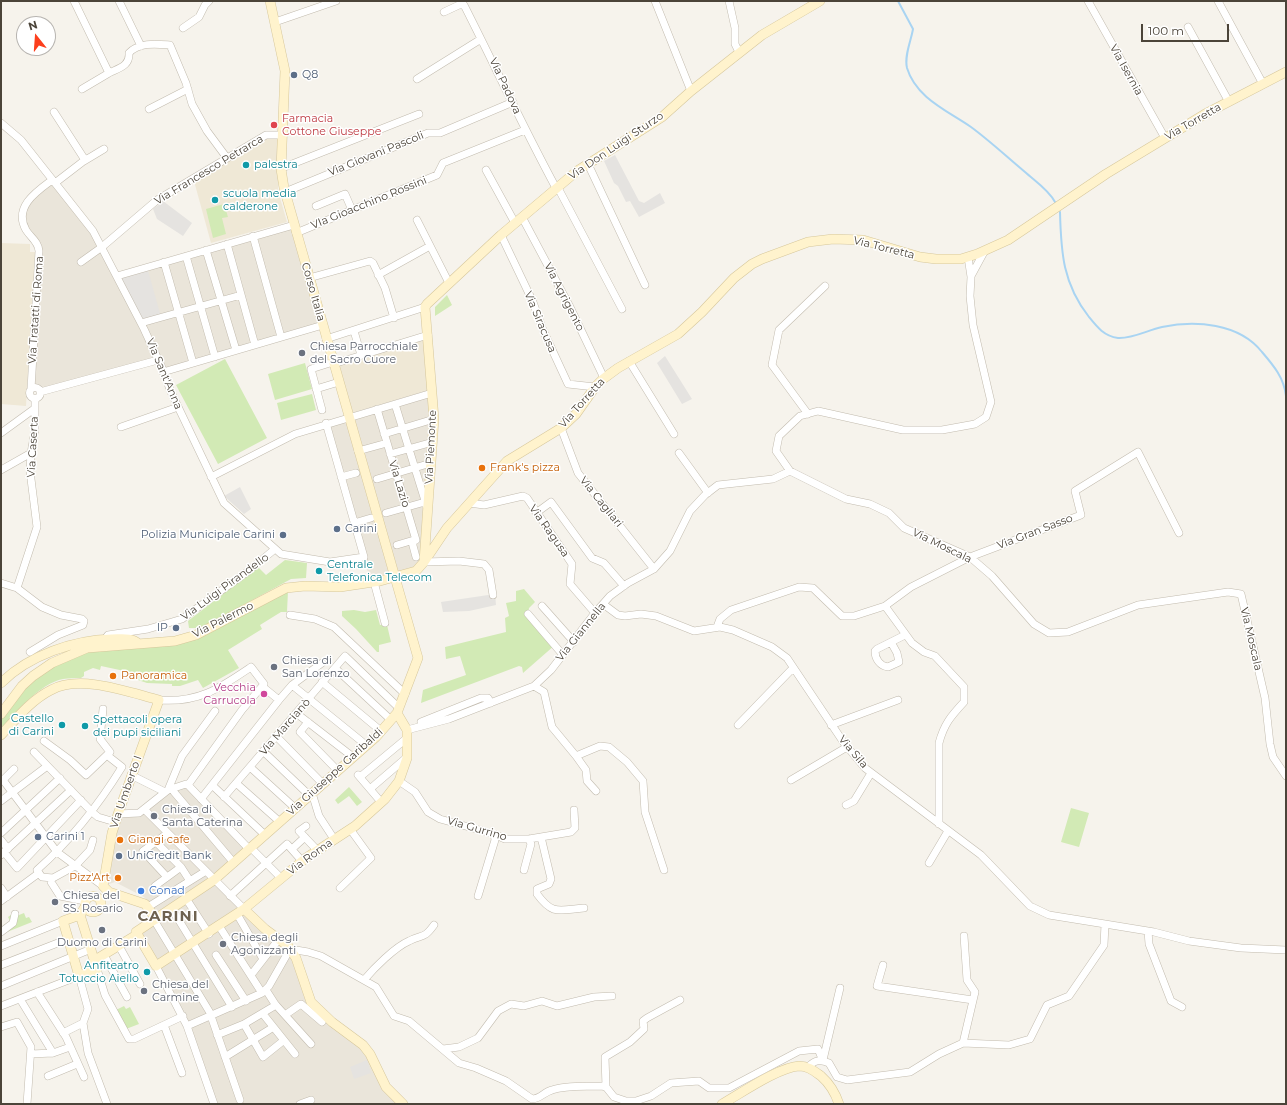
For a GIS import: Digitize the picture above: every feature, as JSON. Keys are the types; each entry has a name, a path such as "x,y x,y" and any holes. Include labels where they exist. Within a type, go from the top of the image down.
{"street":[{"path":"74,1 109,73"},
{"path":"119,1 141,46"},
{"path":"184,28 199,17 205,5 209,1"},
{"path":"275,22 336,1"},
{"path":"656,1 691,91"},
{"path":"729,1 735,28 735,44 739,52"},
{"name":"Via Don Luigi Sturzo","path":"425,307 500,235 557,187 588,164 662,117 739,52 786,20 820,1"},
{"name":"Via Isernia","path":"1088,1 1165,138"},
{"path":"1218,1 1263,84"},
{"name":"Corso Italia","path":"272,2 285,71 282,168 285,192 394,578"},
{"name":"Via Padova","path":"444,12 459,4 464,5 513,102 525,130 622,309"},
{"path":"1188,27 1229,102"},
{"path":"417,79 481,39"},
{"path":"82,89 128,63 130,52 141,46 148,44 170,45 188,89 192,104 207,130 227,158"},
{"name":"Via Torretta","path":"394,578 416,571 420,559 507,461 561,428 576,414 595,387 604,378 629,361 678,334 707,307 734,278 752,264 794,246 820,240 847,239 875,243 920,257 949,260 968,257 984,252 1008,240 1106,174 1205,114 1286,72"},
{"path":"150,109 188,89"},
{"name":"Via Giovani Pascoli","path":"285,192 428,133 440,133 513,102"},
{"path":"54,112 85,158 84,161"},
{"path":"282,168 418,114"},
{"name":"Via Sant'Anna","path":"1,123 21,140 93,231 141,323 210,477 224,503 275,549 287,556 330,562 364,557 354,522"},
{"name":"VIa Gioacchino Rossini","path":"117,276 253,236 295,229 352,210 437,174 443,164 525,130"},
{"name":"Via Francesco Petrarca","path":"81,262 102,247 157,200 266,134 283,135"},
{"name":"Via Tratatti di Roma","path":"31,388 40,251 38,244 26,229 23,221 25,204 30,197 104,149"},
{"path":"588,164 645,285"},
{"path":"486,170 514,223"},
{"path":"316,206 345,194 352,210"},
{"name":"Via Agrigento","path":"522,217 570,307 604,378"},
{"path":"417,220 449,283"},
{"name":"Via Siracusa","path":"500,235 533,302 543,330 568,384 595,387"},
{"path":"253,236 281,337"},
{"path":"227,244 255,345"},
{"path":"378,275 430,246"},
{"path":"206,250 236,350"},
{"path":"971,277 984,252"},
{"path":"186,256 215,357"},
{"path":"968,257 971,277"},
{"path":"309,278 368,260 373,264 385,288 394,318"},
{"path":"164,262 193,363"},
{"name":"Via Moscala","path":"971,277 970,296 973,325 991,402 986,417 975,424 942,430 903,430 818,411 800,416 779,436 776,451 790,471 846,499 870,504 883,510 889,513 904,528 970,557 992,576 1034,624 1049,633 1068,632 1138,605 1228,592 1241,594 1265,698 1270,744 1273,757 1286,776"},
{"path":"808,414 772,365 779,330 825,286"},
{"path":"141,323 241,295"},
{"path":"326,339 425,307"},
{"name":"Via Piemonte","path":"420,559 431,464 434,419 425,307"},
{"path":"163,372 322,325"},
{"path":"354,331 361,355"},
{"path":"322,410 311,369 428,335"},
{"path":"40,392 158,360"},
{"path":"629,361 674,434"},
{"path":"316,389 339,382"},
{"path":"31,388 36,388 40,392 40,396 35,399 29,396 31,388"},
{"path":"210,477 294,434 326,423 432,393"},
{"name":"Via Caserta","path":"17,588 37,527 30,471 35,430 35,399"},
{"path":"386,513 406,507 426,504 395,404"},
{"path":"121,427 178,407"},
{"path":"1,433 34,409"},
{"name":"Via Lazio","path":"377,409 416,540 414,540 420,559"},
{"path":"384,434 434,419"},
{"path":"326,423 354,522 371,518"},
{"name":"Via Cagliari","path":"561,428 578,473 654,569"},
{"path":"390,454 433,442"},
{"path":"358,451 387,443"},
{"name":"Via Gran Sasso","path":"970,557 1081,515 1075,491 1138,452 1179,533"},
{"path":"1,470 31,453"},
{"path":"679,453 708,493"},
{"path":"377,479 431,464"},
{"name":"Via Giannella","path":"407,734 534,686 574,642 603,604 624,586 654,569 670,551 690,512 708,493 718,485 773,479 790,471"},
{"path":"341,477 356,473"},
{"name":"Via Ragusa","path":"470,503 484,505 523,496 527,498 572,564 570,584 595,613"},
{"path":"536,513 551,502 592,558 604,563 624,586"},
{"path":"397,545 414,540"},
{"name":"Via Luigi Pirandello","path":"105,639 108,635 148,630 182,620 247,572 275,549"},
{"path":"717,627 720,619 731,610 799,587 813,588 842,616 854,616 885,606 911,587 970,557"},
{"path":"420,559 484,564 489,570 493,595"},
{"name":"Via Palermo","path":"1,714 22,686 52,663 86,648 175,642 196,635 286,588 305,586 340,587 394,578"},
{"name":"Via Giuseppe Garibaldi","path":"79,976 96,965 104,955 187,900 214,880 338,771 391,720 398,711 418,658 415,642 394,578"},
{"path":"374,582 385,623"},
{"path":"1,583 17,588 42,607 61,615 84,621 83,625 71,628 30,652"},
{"name":"Via Sila","path":"603,604 618,615 625,616 641,614 656,616 694,631 717,627 733,630 772,648 787,658 831,725 865,768 981,855 1030,906 1049,915 1105,924"},
{"path":"542,606 574,642"},
{"path":"885,606 912,643 934,656 964,687 964,702 950,716 942,730 939,743 939,824"},
{"path":"528,614 563,655"},
{"path":"290,616 315,619 334,626 405,694"},
{"path":"891,642 905,634"},
{"path":"1,683 19,668 62,647 74,643 128,638 139,645"},
{"name":"Via Marcianò","path":"224,797 346,656 398,711"},
{"path":"202,799 292,685 322,663"},
{"path":"1,735 26,708 40,697 51,690 69,684 98,685 159,700 177,701 210,694 251,667 264,685 279,700"},
{"path":"335,668 391,720"},
{"path":"738,725 793,668"},
{"path":"322,682 381,731"},
{"path":"188,785 242,710 264,685"},
{"path":"292,685 366,745"},
{"path":"534,686 544,692 552,727 586,770 587,781 596,791"},
{"path":"421,722 481,698 488,698 491,703"},
{"name":"Via Umberto I","path":"106,889 116,818 159,700"},
{"path":"831,725 898,700"},
{"path":"93,840 90,850 75,866 51,878 42,877 37,870 57,852 92,812 122,767 108,756 110,752 100,739 103,709"},
{"path":"169,790 182,756 216,711"},
{"name":"Via Roma","path":"156,966 209,934 241,912 302,861 350,829 381,802 399,781 407,758 407,734 398,711"},
{"path":"296,713 353,757"},
{"path":"308,722 300,732 338,771"},
{"path":"381,802 358,775 407,734"},
{"path":"276,736 323,784"},
{"path":"44,741 70,760 86,775 110,752"},
{"path":"576,756 600,746 609,747 627,762 643,782 645,812 664,870"},
{"path":"791,780 847,747"},
{"path":"264,751 311,794 319,816 334,839"},
{"path":"34,752 46,766 60,778 98,817 116,818 139,813 169,790 186,784 188,785 250,849 282,878"},
{"path":"370,789 407,758"},
{"path":"1,801 46,766"},
{"path":"250,767 296,808"},
{"path":"14,769 3,780 57,852 106,889 150,906 175,955 211,1016 240,1100"},
{"path":"846,805 854,801 871,773"},
{"path":"131,775 174,792 234,863"},
{"path":"1,832 60,778"},
{"name":"Via Gurrino","path":"399,781 415,792 428,812 440,819 494,834 505,839 529,839 574,830 574,810"},
{"path":"236,783 280,822"},
{"path":"212,785 265,835"},
{"path":"4,852 71,790"},
{"path":"1,840 4,852 17,868 81,800"},
{"path":"144,809 230,896 241,912 263,959"},
{"path":"306,826 299,831 317,850"},
{"path":"340,888 372,858 350,829"},
{"path":"929,863 948,831"},
{"path":"167,877 143,851 168,834"},
{"path":"478,896 495,840 494,834"},
{"path":"292,849 305,837"},
{"path":"541,837 551,879 549,884 537,889 537,894 550,909 557,910 584,908"},
{"path":"524,870 530,844 529,839"},
{"path":"156,842 181,867 190,881"},
{"path":"230,896 287,844 302,861"},
{"path":"155,886 181,867"},
{"path":"150,906 206,871"},
{"path":"1,888 4,899 40,874"},
{"path":"51,878 51,882 60,896 84,912 91,949 105,995 129,1039 134,1039 182,1016"},
{"path":"97,909 106,889"},
{"path":"84,912 106,889"},
{"path":"84,912 99,899 97,909"},
{"path":"187,900 209,934"},
{"path":"1,946 63,922 84,912 97,909"},
{"path":"172,909 232,1007"},
{"path":"241,912 279,939 290,950 296,958 311,1002 332,1022 363,1045 370,1054 386,1087 403,1104"},
{"path":"1,932 13,923 15,914"},
{"path":"63,922 88,1009 83,1023 88,1053 107,1104"},
{"path":"724,1103 790,1068 808,1067 815,1061 829,1063 837,1077 847,1080 910,1072 939,1054 963,1043 1009,1045 1030,1039 1047,1005 1069,996 1104,945 1105,924 1148,930 1189,941 1241,948 1286,950"},
{"path":"364,980 373,968 408,941 427,935 434,925"},
{"path":"219,926 251,975 311,1044"},
{"path":"1148,930 1149,944 1171,1001 1182,1006"},
{"path":"137,933 187,1026 214,1104"},
{"path":"963,1043 975,992 967,980 964,936"},
{"path":"1,965 68,939"},
{"path":"251,975 279,939"},
{"path":"119,946 140,984"},
{"path":"1,986 91,949"},
{"path":"290,950 308,952 321,956 376,987 394,1016 409,1021 458,1063 476,1068 506,1081 532,1099 537,1099 550,1090 558,1088 606,1086"},
{"path":"187,1026 246,1001 264,991 290,950"},
{"path":"104,955 127,998"},
{"path":"216,955 246,1001"},
{"path":"883,964 877,986 973,1000"},
{"path":"1,1006 79,976"},
{"path":"823,1061 840,988"},
{"path":"37,992 63,1033 84,1077"},
{"path":"442,1049 459,1048 478,1038 498,1011 511,1004 524,1006 542,1001 557,1006 594,998 612,996"},
{"path":"20,999 53,1053"},
{"path":"680,1000 643,1021 644,1029 630,1042 605,1057 606,1086 614,1098 619,1100 636,1101 651,1096 671,1083 699,1081 709,1088 729,1088 799,1051 818,1049 823,1061"},
{"path":"285,1015 301,1004 322,1022"},
{"path":"217,1035 244,1024 276,1005"},
{"path":"263,1014 272,1028 295,1054"},
{"path":"1,1027 17,1022 31,1047 27,1104"},
{"path":"63,1033 83,1023"},
{"path":"244,1024 263,1056 284,1041"},
{"path":"164,1025 182,1073"},
{"path":"225,1057 272,1028"},
{"path":"31,1054 53,1053 70,1046"},
{"path":"48,1076 78,1064"},
{"path":"808,1067 831,1086 839,1104"},
{"path":"300,1104 311,1100"}],"shaded area":[{"path":"269,137 277,139 279,142 278,191 287,222 211,243 194,181"},
{"path":"615,155 639,201 644,203 660,193 665,203 639,217 630,201 626,202 618,186 614,183 604,161"},
{"path":"52,180 93,231 117,275 294,225 323,325 163,372 158,360 39,389 34,388 39,251 26,229 25,204"},
{"path":"163,201 192,223 183,236 157,219 153,209"},
{"path":"1,243 30,244 30,252 35,252 26,406 1,404"},
{"path":"147,267 161,317 141,323 117,276"},
{"path":"425,338 430,390 352,413 338,364"},
{"path":"665,356 692,399 682,404 657,363"},
{"path":"432,393 424,562 416,571 371,583 326,423"},
{"path":"240,487 251,509 244,514 224,496"},
{"path":"495,594 496,605 469,611 443,612 441,602"},
{"path":"186,784 249,849 215,880 288,946 311,1002 353,1038 378,1073 403,1104 214,1104 187,1026 136,932 160,916 144,897 115,882 103,886 118,814 144,809 168,790"},
{"path":"367,1060 371,1073 354,1079 350,1067"}],"green space":[{"path":"224,204 228,217 222,218 226,234 213,238 206,209"},
{"path":"447,295 452,305 435,316 435,307"},
{"path":"225,359 267,438 218,464 176,385"},
{"path":"305,363 312,389 275,400 268,374"},
{"path":"312,394 316,410 281,420 277,403"},
{"path":"285,560 307,563 306,578 291,579 201,628 189,628 188,621 258,567 266,575"},
{"path":"524,589 535,602 529,608 528,614 555,645 523,673 522,667 519,666 421,703 423,690 466,675 460,656 446,659 445,647 506,632 505,618 509,616 506,603 516,601 516,591"},
{"path":"288,591 287,612 281,612 260,625 262,629 228,650 239,668 203,688 198,680 180,686 172,686 172,684 147,683 129,677 129,672 101,666 100,670 93,668 84,672 84,676 81,678 63,679 46,686 21,707 1,729 1,718 24,687 55,666 86,652 181,644 198,638"},
{"path":"354,610 365,612 376,610 380,625 387,625 391,642 379,645 379,652 377,652 342,616 342,611"},
{"path":"349,787 362,802 357,806 349,796 338,804 335,800"},
{"path":"1071,808 1089,813 1079,847 1061,842"},
{"path":"17,911 19,915 24,913 26,918 29,917 32,922 7,932 4,925 10,921 8,917"},
{"path":"124,1006 126,1009 130,1007 139,1024 126,1029 116,1010"}],"waterway":[{"path":"898,1 913,29 906,63 911,78 918,88 934,103 971,127 992,143 1042,186 1055,202"},
{"path":"1060,212 1061,241 1065,268 1080,305 1098,328 1109,335 1118,338 1129,337 1157,328 1188,324 1216,326 1229,330 1252,342 1262,352 1281,378 1286,396"}],"place":[{"name":"Q8","path":"294,75"},
{"name":"Farmacia Cottone Giuseppe","path":"274,125"},
{"name":"palestra","path":"246,165"},
{"name":"scuola media calderone","path":"215,200"},
{"name":"Chiesa Parrocchiale del Sacro Cuore","path":"302,353"},
{"name":"Frank's pizza","path":"482,468"},
{"name":"Carini","path":"337,529"},
{"name":"Polizia Municipale Carini","path":"283,535"},
{"name":"Centrale Telefonica Telecom","path":"319,571"},
{"name":"IP","path":"176,628"},
{"name":"Chiesa di San Lorenzo","path":"274,667"},
{"name":"Panoramica","path":"113,676"},
{"name":"Vecchia Carrucola","path":"264,694"},
{"name":"Castello di Carini","path":"62,725"},
{"name":"Spettacoli opera dei pupi siciliani","path":"85,726"},
{"name":"Chiesa di Santa Caterina","path":"154,816"},
{"name":"Carini 1","path":"38,837"},
{"name":"Giangi cafe","path":"120,840"},
{"name":"UniCredit Bank","path":"119,856"},
{"name":"Pizz'Art","path":"118,878"},
{"name":"Conad","path":"141,891"},
{"name":"Chiesa del SS. Rosario","path":"55,902"},
{"name":"Duomo di Carini","path":"102,930"},
{"name":"Chiesa degli Agonizzanti","path":"223,944"},
{"name":"Anfiteatro Totuccio Aiello","path":"147,972"},
{"name":"Chiesa del Carmine","path":"144,991"}],"district":[{"name":"CARINI","path":"168,917"}]}
